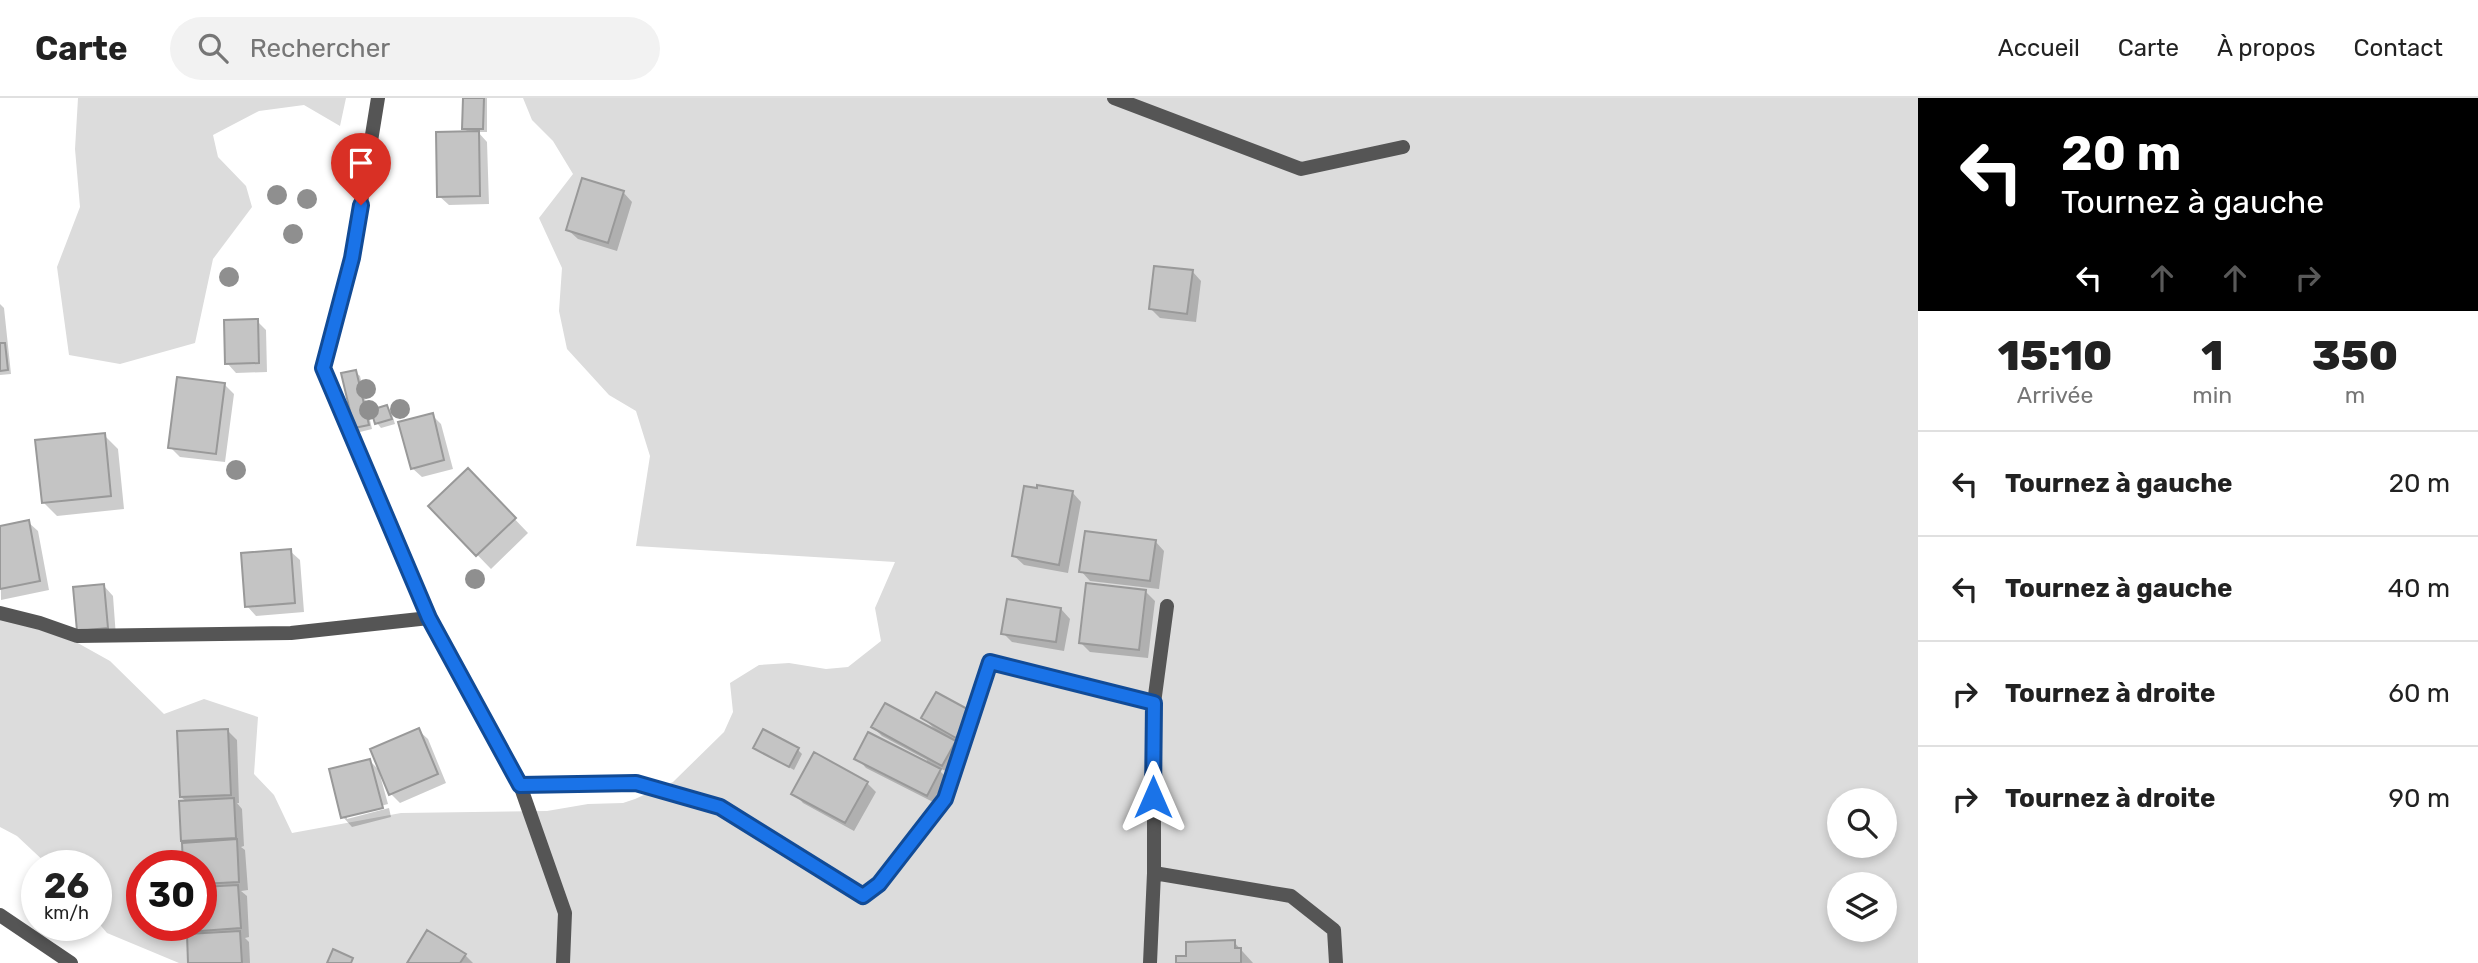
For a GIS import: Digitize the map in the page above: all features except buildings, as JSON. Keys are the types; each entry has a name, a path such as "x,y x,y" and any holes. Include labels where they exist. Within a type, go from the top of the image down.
{"street":[{"path":"378,98 352,258 323,368 429,618 520,785 565,913 563,963"},
{"path":"1114,98 1301,169 1403,147"},
{"path":"1150,963 1154,873 1154,703 1167,606"},
{"path":"0,613 77,636 291,633 429,618"},
{"path":"520,785 636,783 720,807 863,896 879,884 945,799 990,662 1154,703"},
{"path":"1154,873 1291,896 1334,930 1336,963"},
{"path":"0,915 63,961"}],"shaded area":[{"path":"78,98 346,98 340,126 304,105 259,111 213,135 218,157 246,186 252,207 213,259 195,343 120,364 69,355 57,267 80,207 75,149"},
{"path":"523,98 1918,98 1918,963 179,963 126,941 217,941 217,850 126,850 126,941 112,935 112,850 32,850 17,836 0,827 0,608 58,632 110,661 164,714 204,699 258,717 254,774 274,795 292,833 401,813 547,811 588,804 623,803 673,782 724,732 733,712 730,683 759,665 789,663 826,669 848,667 881,641 875,608 895,562 636,546 650,456 636,411 609,395 567,349 559,311 562,268 539,218 573,174 553,141 532,120"}],"route":[{"path":"361,205 352,258 323,368 429,618 520,785 636,783 720,807 863,896 879,884 945,799 990,662 1154,703 1153,797"}]}
